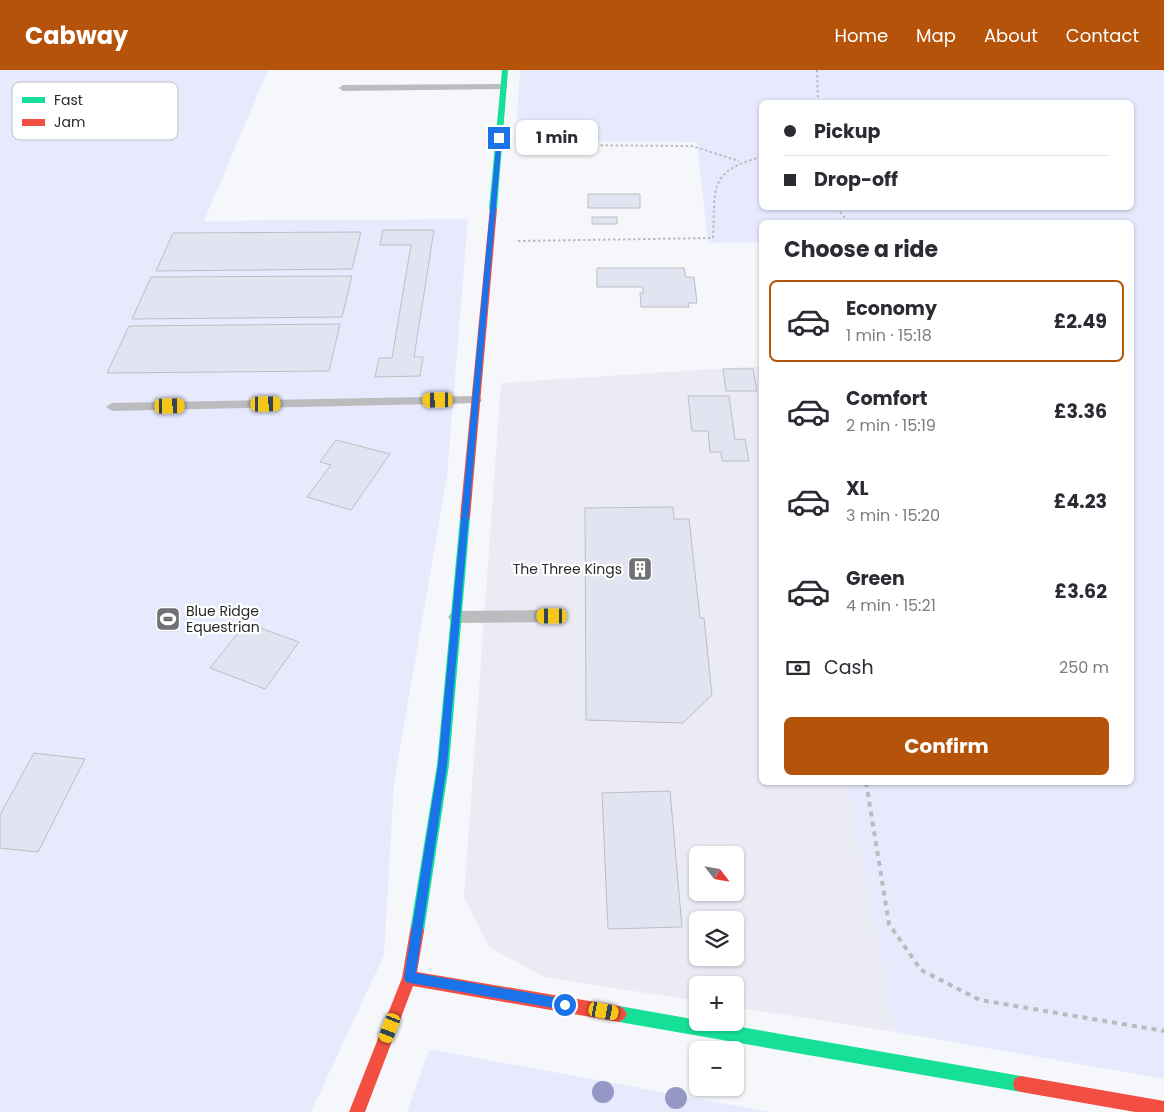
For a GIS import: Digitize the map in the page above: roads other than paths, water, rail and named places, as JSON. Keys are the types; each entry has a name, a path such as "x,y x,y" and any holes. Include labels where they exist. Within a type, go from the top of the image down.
{"street":[{"path":"357,1112 410,978 443,765 505,70"},
{"path":"410,978 1164,1110"}],"lane":[{"path":"344,88 504,87"},
{"path":"112,407 476,400"},
{"path":"456,617 552,616"}],"place":[{"name":"The Three Kings","path":"640,569"},
{"name":"Blue Ridge Equestrian","path":"168,619"}]}
